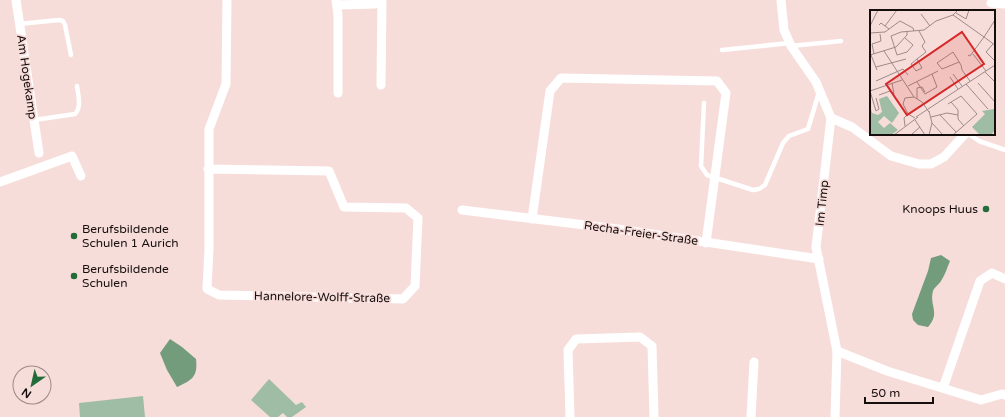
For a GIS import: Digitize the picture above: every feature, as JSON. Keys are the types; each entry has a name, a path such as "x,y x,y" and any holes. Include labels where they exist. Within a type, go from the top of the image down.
{"street":[{"name":"Am Hogekamp","path":"16,0 38,153"},
{"name":"Hannelore-Wolff-Straße","path":"208,169 329,171 344,207 406,208 418,218 415,286 403,299 219,295 207,288 209,234 208,169 209,129 226,84 228,51 227,0"},
{"path":"338,93 337,3 375,4 375,0"},
{"path":"381,85 382,0"},
{"name":"Im Timp","path":"781,0 784,30 790,45 816,82 831,118 816,248 837,351 836,417"},
{"path":"991,5 1005,4"},
{"path":"532,219 550,91 561,78 717,81 726,92 706,243"},
{"path":"831,118 852,127 891,156 919,164 931,164 944,157 964,135"},
{"path":"0,182 72,156 81,176"},
{"name":"Recha-Freier-Straße","path":"462,210 618,229 819,259"},
{"path":"943,388 980,281 992,273 1005,279"},
{"path":"570,417 568,350 576,339 640,337 652,346 654,417"},
{"path":"837,351 887,371 981,400 1002,394 1005,395"},
{"path":"751,417 754,362"}],"lane":[{"path":"19,24 59,20 63,21 70,55"},
{"path":"722,50 841,41"},
{"path":"34,120 75,114 78,111 79,106 77,86"},
{"path":"704,103 701,166 707,175 753,190 759,189 765,185 783,143 789,136 808,129 815,109 819,88"},
{"path":"970,135 979,141 1005,150"}],"shaded area":[{"path":"941,255 950,261 945,274 933,291 932,301 934,318 928,327 918,325 913,320 912,314 928,271 931,258"},
{"path":"170,339 196,359 196,370 193,377 177,387 167,370 160,353"},
{"path":"269,379 296,405 302,402 306,407 292,417 287,417 283,413 278,417 270,417 251,400"},
{"path":"143,396 145,417 80,417 79,403"}],"place":[{"name":"Knoops Huus","path":"986,209"},
{"name":"Berufsbildende Schulen 1 Aurich","path":"74,236"},
{"name":"Berufsbildende Schulen","path":"74,276"}]}
